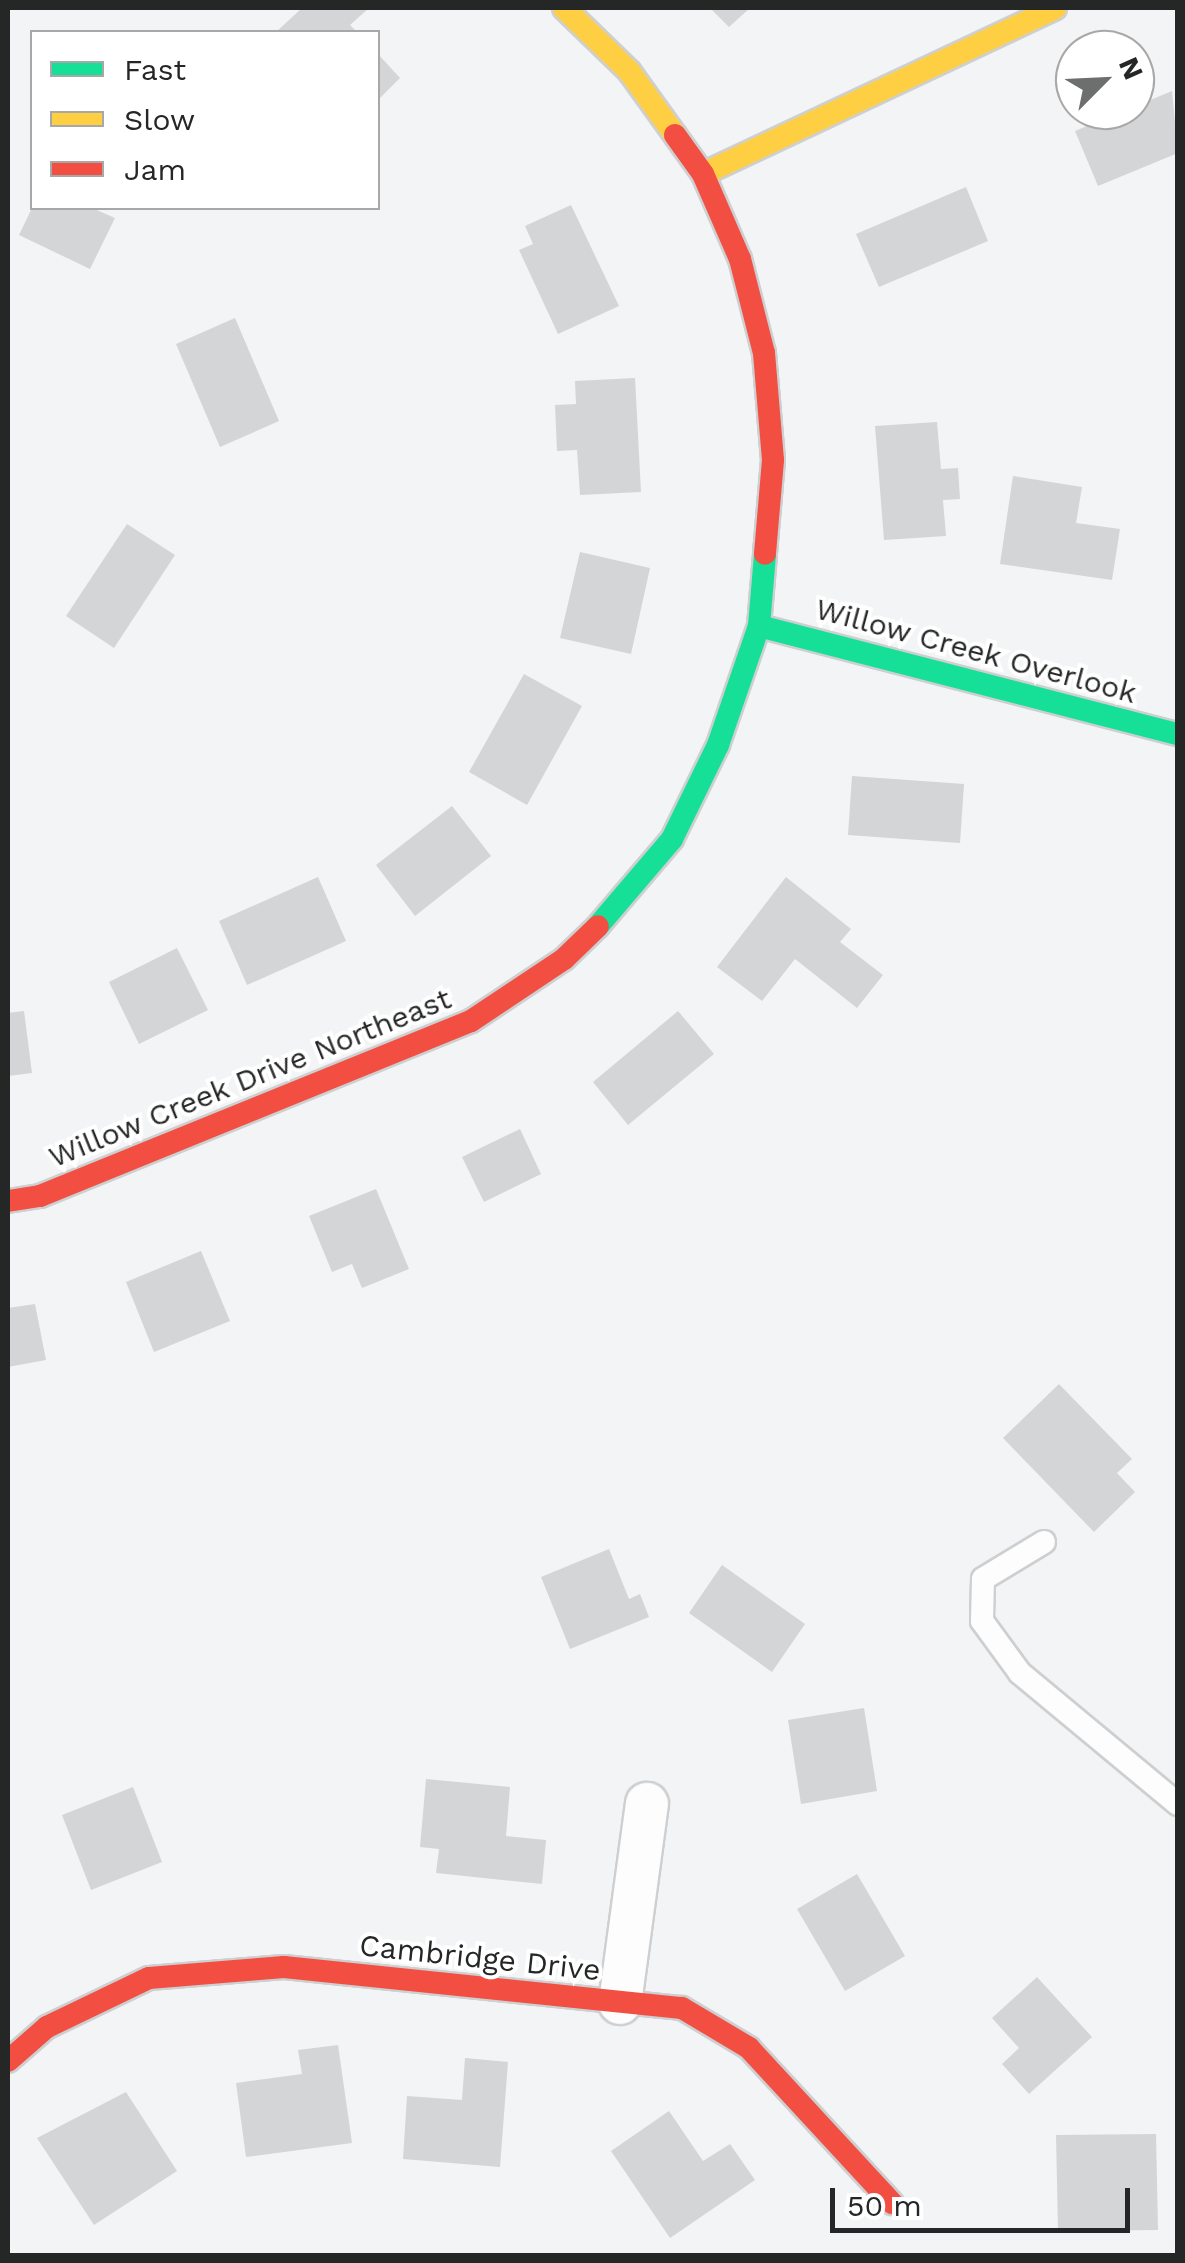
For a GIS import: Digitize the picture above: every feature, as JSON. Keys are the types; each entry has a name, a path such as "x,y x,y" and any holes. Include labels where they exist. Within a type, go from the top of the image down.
{"street":[{"name":"Willow Creek Drive Northeast","path":"8,1201 40,1196 373,1067 471,1021 564,959 672,839 718,744 759,626 773,460 764,352 740,259 703,174 629,70 564,8"},
{"path":"703,174 1055,8"},
{"name":"Willow Creek Overlook","path":"759,626 1178,734"},
{"path":"620,2003 647,1804"},
{"name":"Cambridge Drive","path":"8,2062 47,2027 150,1978 284,1967 682,2008 748,2048 892,2204"}],"lane":[{"path":"1044,1542 983,1579 982,1621 1020,1673 1178,1804"}],"building":[{"path":"302,8 369,8 350,25 355,30 278,30"},
{"path":"710,8 750,8 729,27"},
{"path":"380,56 400,78 380,98"},
{"path":"1172,91 1178,153 1098,186 1075,131 1155,130 1155,98"},
{"path":"966,187 988,241 879,287 856,234"},
{"path":"571,205 619,306 558,334 519,250 533,244 525,226"},
{"path":"31,210 97,210 115,218 90,269 19,235"},
{"path":"235,318 279,421 220,447 176,344"},
{"path":"635,378 641,492 580,495 577,450 557,451 555,405 576,404 575,381"},
{"path":"937,422 941,469 958,468 960,499 943,500 946,536 884,540 875,426"},
{"path":"1013,476 1082,487 1076,523 1120,529 1112,580 1000,564"},
{"path":"127,524 175,555 114,648 66,616"},
{"path":"580,552 650,568 631,654 560,638"},
{"path":"524,674 582,706 527,805 469,772"},
{"path":"852,776 964,784 960,843 848,835"},
{"path":"452,806 491,856 415,916 376,865"},
{"path":"318,877 346,941 247,985 219,921"},
{"path":"786,877 851,929 840,942 883,975 857,1008 795,959 762,1001 717,967"},
{"path":"177,948 208,1010 139,1044 109,982"},
{"path":"24,1011 32,1073 8,1076 8,1013"},
{"path":"678,1011 714,1054 628,1125 593,1082"},
{"path":"520,1129 541,1174 484,1202 462,1157"},
{"path":"376,1189 409,1269 362,1288 352,1264 332,1272 309,1216"},
{"path":"201,1251 230,1321 154,1352 126,1282"},
{"path":"35,1304 46,1360 8,1367 8,1308"},
{"path":"1059,1384 1132,1459 1117,1473 1135,1492 1094,1532 1003,1438"},
{"path":"609,1549 629,1599 640,1594 649,1617 570,1649 541,1577"},
{"path":"722,1565 805,1624 772,1672 689,1613"},
{"path":"864,1708 877,1791 801,1804 788,1720"},
{"path":"426,1779 510,1787 506,1836 546,1840 542,1884 436,1873 439,1849 420,1847"},
{"path":"133,1787 162,1862 91,1890 62,1815"},
{"path":"857,1874 905,1956 845,1991 797,1909"},
{"path":"1037,1977 1092,2037 1029,2094 1002,2064 1019,2048 992,2018"},
{"path":"338,2045 352,2143 246,2157 236,2083 302,2074 298,2050"},
{"path":"465,2058 508,2062 500,2167 403,2159 407,2096 462,2100"},
{"path":"126,2092 177,2171 94,2225 37,2138"},
{"path":"669,2111 703,2161 730,2144 755,2180 670,2238 611,2151"},
{"path":"1156,2134 1158,2230 1058,2231 1056,2135"}],"traffic: fast":[{"path":"598,926 672,839 718,745 759,626 765,554"},
{"path":"759,626 1178,734"}],"traffic: slow":[{"path":"564,8 629,71 675,135"},
{"path":"703,174 1055,8"}],"traffic: jam":[{"path":"675,135 703,174 740,259 764,353 773,460 765,554"},
{"path":"8,1201 40,1196 471,1021 564,959 598,926"},
{"path":"8,2061 47,2027 149,1978 284,1967 682,2008 749,2048 892,2203"}]}
